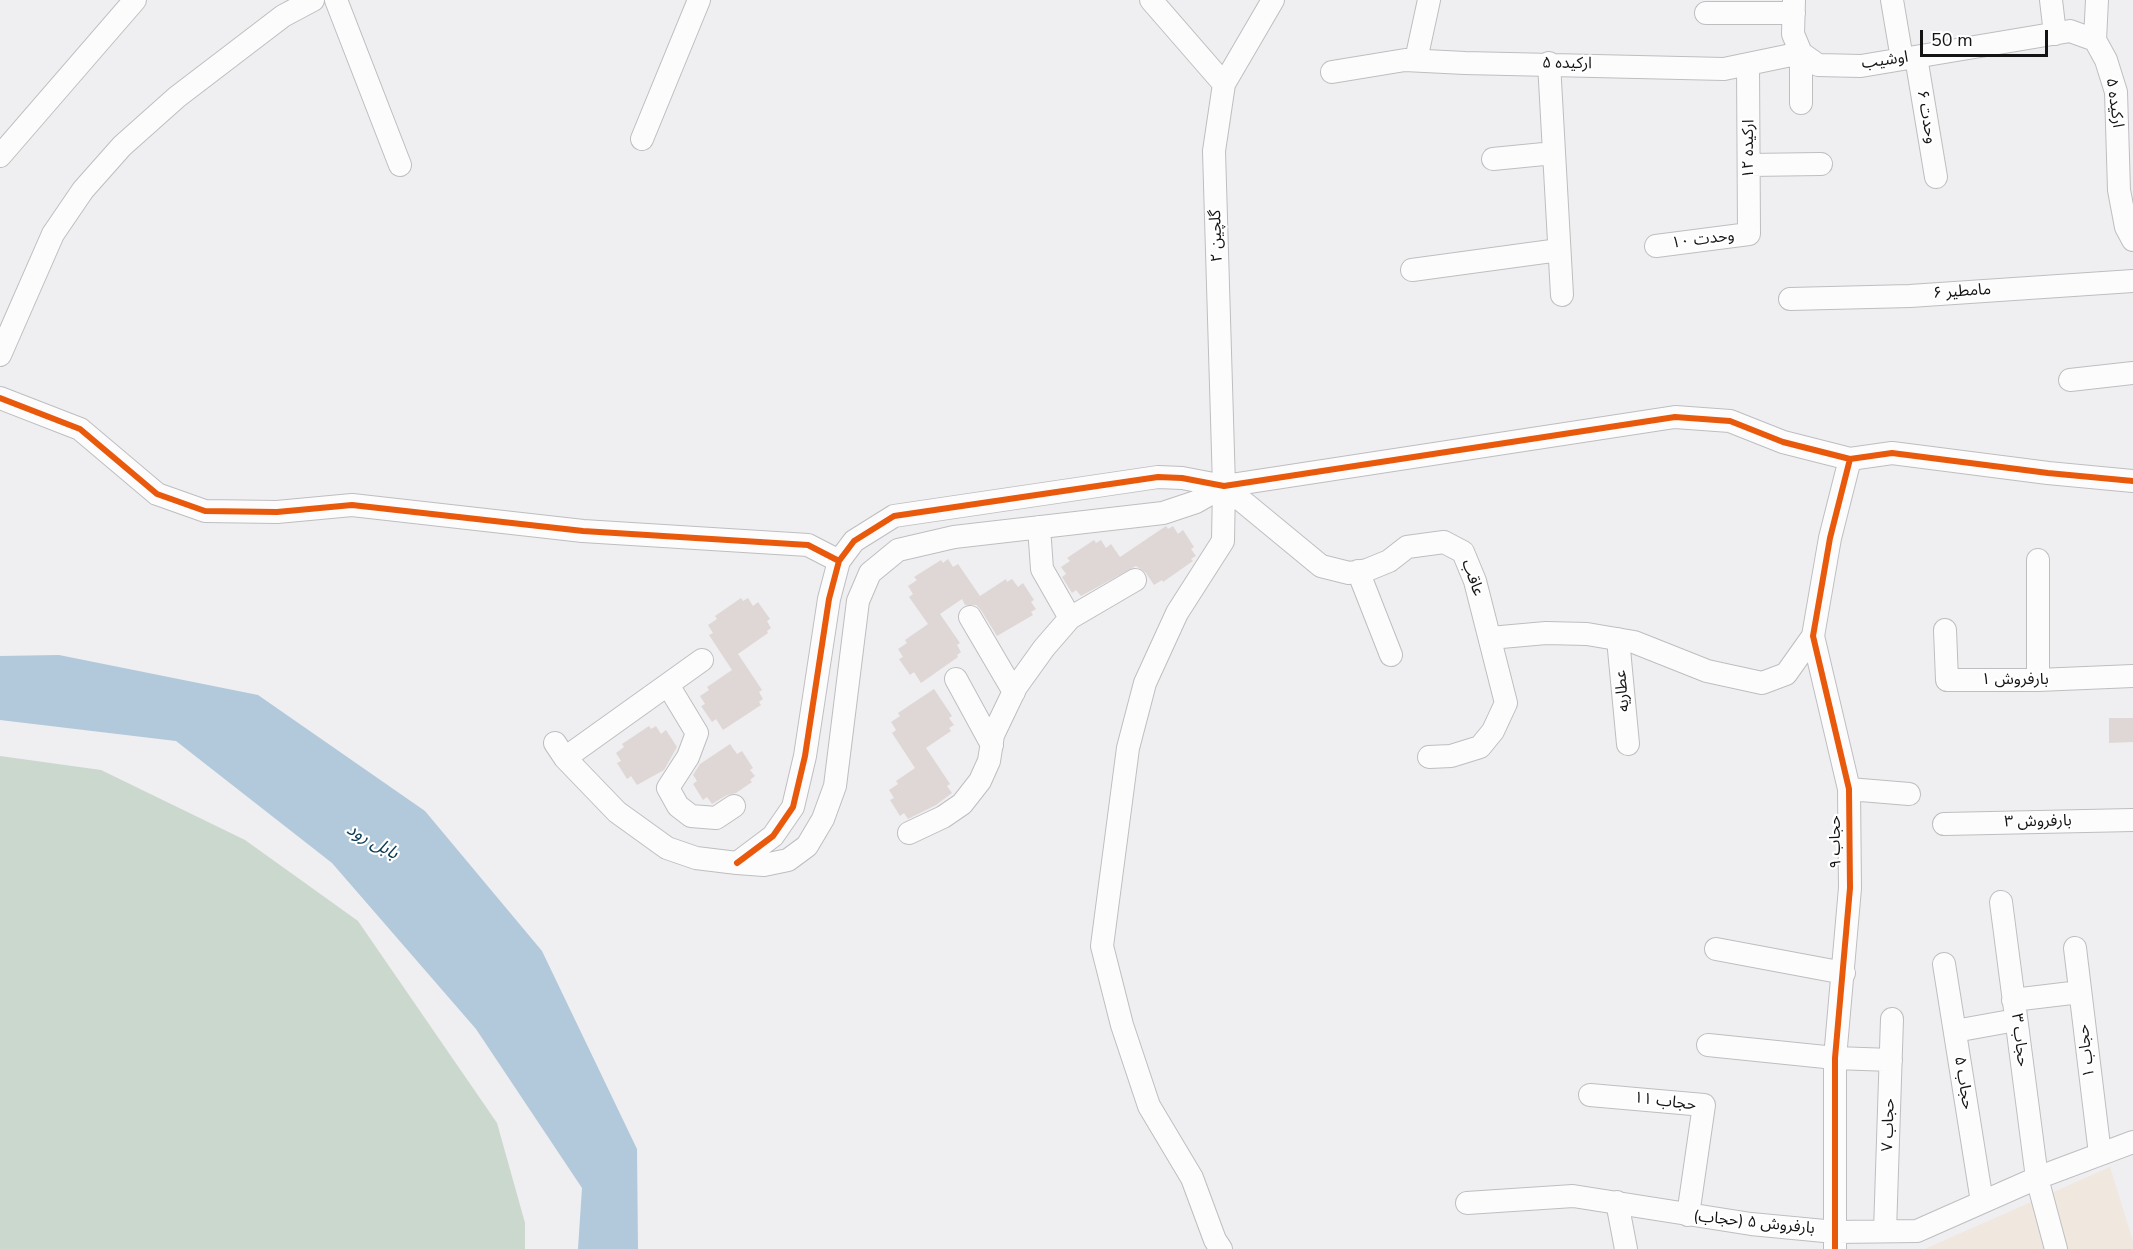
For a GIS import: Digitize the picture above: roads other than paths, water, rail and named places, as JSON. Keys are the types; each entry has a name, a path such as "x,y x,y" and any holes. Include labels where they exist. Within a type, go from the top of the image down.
{"street":[{"path":"0,156 135,0"},
{"path":"0,355 53,234 83,190 122,146 185,90 283,16 314,0"},
{"path":"336,0 400,165"},
{"path":"642,139 699,0"},
{"path":"1151,0 1224,84"},
{"name":"گلچین ۲","path":"1221,1249 1215,1240 1192,1178 1149,1106 1122,1025 1102,946 1131,737 1145,683 1177,613 1223,541 1224,486 1214,151 1224,84 1273,0"},
{"path":"1416,60 1430,0"},
{"name":"وحدت ۶","path":"1892,0 1909,58 1936,177"},
{"path":"2050,0 2055,34"},
{"path":"2095,40 2097,0"},
{"path":"1706,13 1794,7 1793,34 1801,53 1801,103"},
{"name":"اوشیب","path":"1801,53 1818,65 1861,66 2070,32 2095,40"},
{"name":"ارکیده ۵","path":"2095,40 2106,60 2116,92 2119,190 2126,227 2133,240"},
{"name":"ارکیده ۵","path":"1332,72 1416,60 1724,69 1801,53"},
{"path":"1549,63 1562,295"},
{"name":"ارکیده ۱۲","path":"1748,64 1749,234"},
{"path":"1493,159 1554,153"},
{"path":"1749,165 1821,165"},
{"name":"وحدت ۱۰","path":"1656,246 1749,234"},
{"path":"1412,270 1559,250"},
{"name":"مامطیر ۶","path":"1790,299 1910,296 2133,280"},
{"path":"2070,380 2133,373"},
{"path":"0,398 80,429 157,494 205,511 277,512 352,505 583,531 808,545 839,561"},
{"path":"737,863 773,836 793,807 805,756 828,599 839,561 854,541 894,516 1158,477 1182,478 1224,486 1675,417 1730,421 1783,442 1850,459 1892,453 2048,473 2133,481"},
{"name":"حجاب ۹","path":"1835,1240 1835,1058 1850,888 1849,789 1813,636 1830,538 1850,459"},
{"path":"702,660 668,685 560,751 617,812 667,848 696,858 737,863 764,865 788,860 807,846 823,819 836,786 858,601 870,573 898,550 954,537 1163,513 1196,502 1224,486"},
{"name":"عاقب","path":"1224,486 1321,566 1349,573 1389,561 1407,547 1444,542 1463,552 1475,581 1506,703 1493,731 1480,747 1451,756 1429,757"},
{"path":"954,508 954,537"},
{"path":"1039,527 1042,569 1070,618"},
{"path":"2038,560 2038,681"},
{"path":"1358,571 1391,655"},
{"path":"909,833 943,817 962,804 980,781 989,761 993,735 1014,692 1044,648 1070,618 1135,580"},
{"path":"970,617 1014,692"},
{"name":"بارفروش ۱","path":"1945,630 1947,680 2038,681 2133,676"},
{"path":"1490,638 1546,633 1587,634 1618,639 1634,642 1707,671 1762,683 1786,674 1813,636"},
{"name":"عطاریه","path":"1618,639 1628,744"},
{"path":"956,679 992,745"},
{"path":"668,685 697,733 688,757 668,788 678,806 692,816 716,818 734,806"},
{"path":"1849,789 1909,794"},
{"name":"بارفروش ۳","path":"1944,824 2133,820"},
{"name":"حجاب ۳","path":"2001,902 2037,1178 2056,1249"},
{"name":"حجاب ۱","path":"2075,948 2100,1154"},
{"path":"1716,950 1844,973"},
{"name":"حجاب ۵","path":"1944,964 1982,1202"},
{"path":"1955,1031 2015,1010 2080,992"},
{"name":"حجاب ۷","path":"1885,1231 1892,1019"},
{"path":"1708,1045 1835,1058 1890,1060"},
{"name":"حجاب ۱۱","path":"1590,1095 1704,1105 1688,1215"},
{"name":"بارفروش ۵ (حجاب)","path":"1467,1203 1573,1196 1751,1224 1835,1240 1885,1231 1917,1232 2037,1178 2133,1142"},
{"path":"1617,1202 1626,1249"}],"water":[{"name":"بابل رود","path":"59,655 258,695 425,811 542,951 637,1149 638,1249 578,1249 582,1188 476,1029 332,863 176,741 0,720 0,656"}]}
